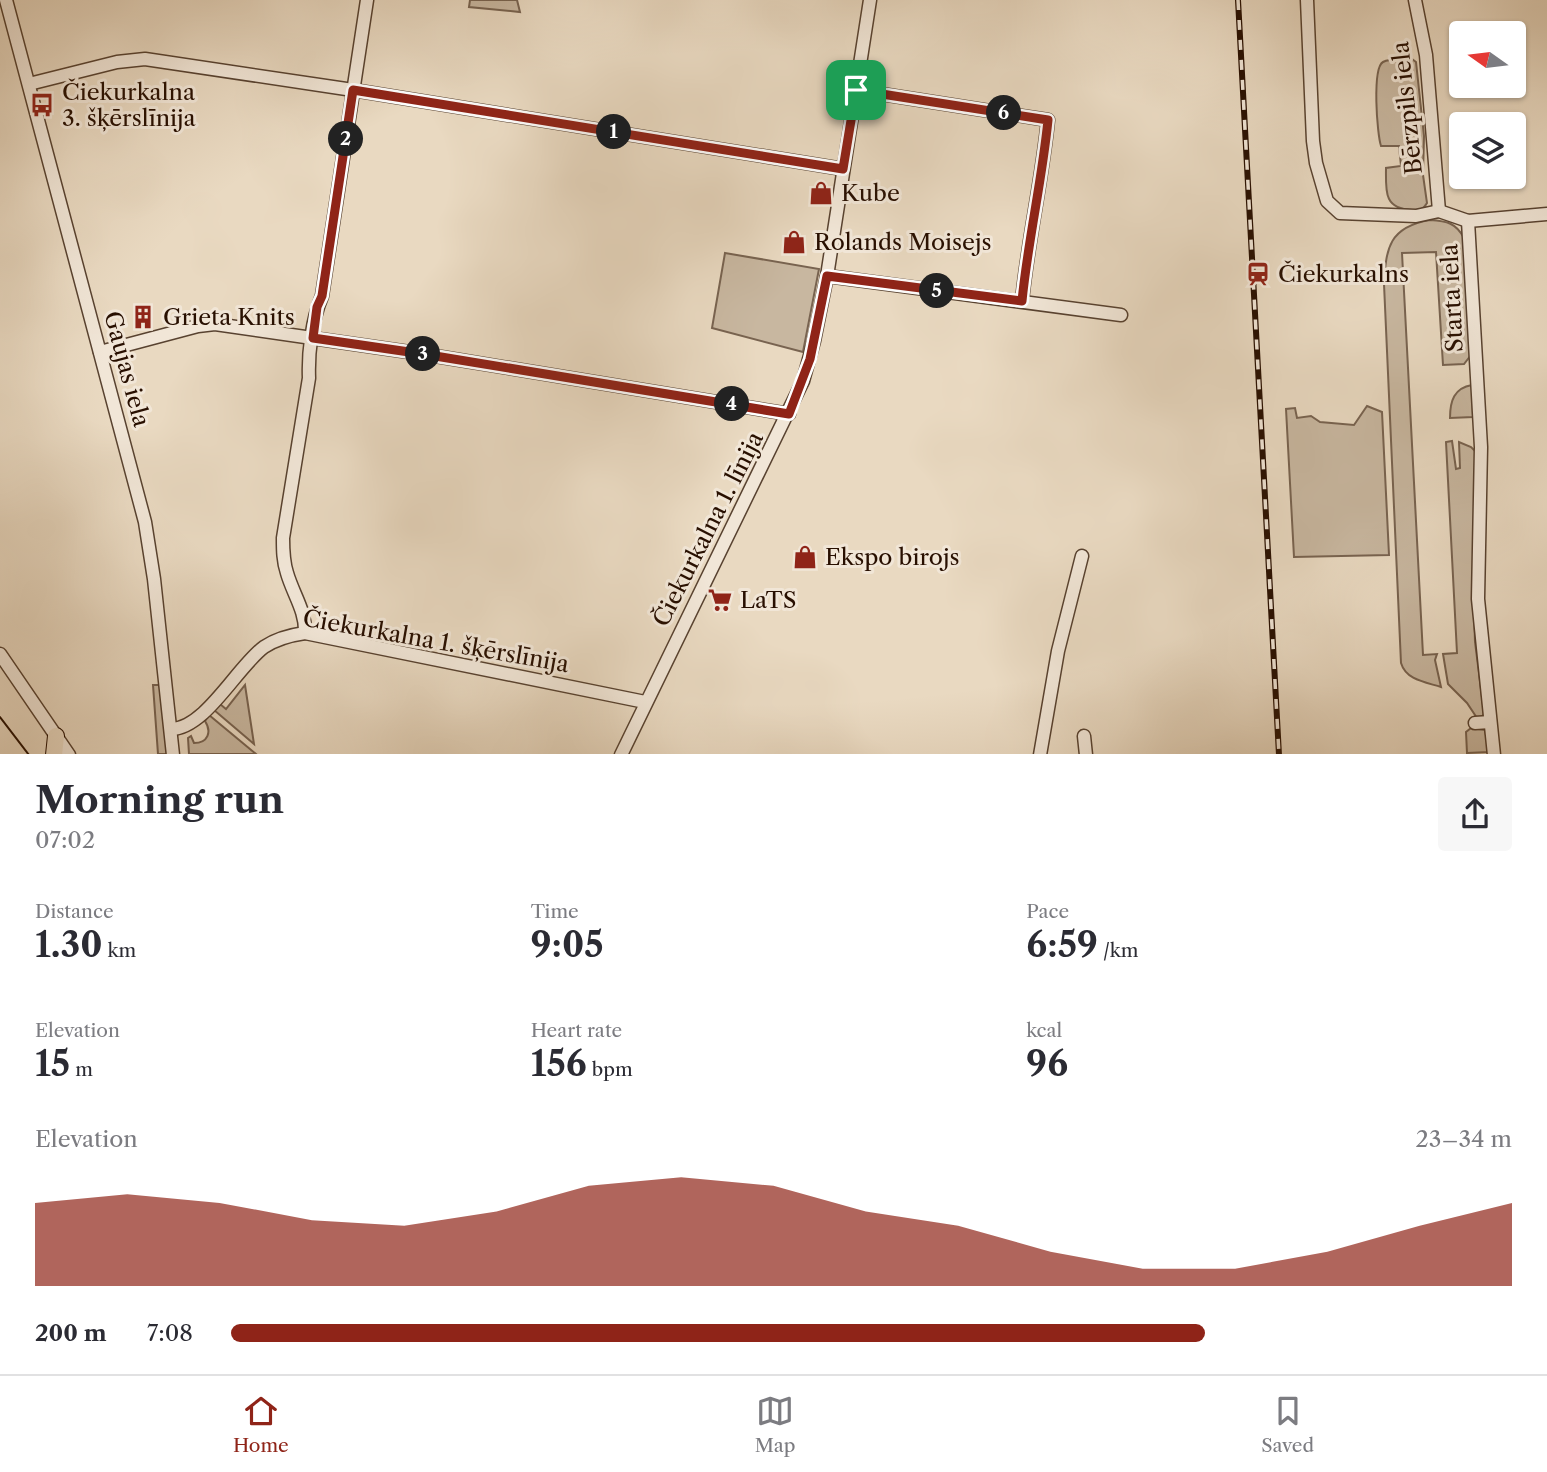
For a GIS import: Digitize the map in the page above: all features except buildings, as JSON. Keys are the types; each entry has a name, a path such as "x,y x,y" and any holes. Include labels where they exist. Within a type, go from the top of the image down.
{"main road":[{"path":"54,754 56,736"}],"street":[{"name":"Gaujas iela","path":"6,0 145,524 154,579 173,754"},
{"path":"305,634 304,615 287,574 283,548 317,307 322,296 367,0"},
{"name":"Čiekurkalna 1. līnija","path":"621,754 789,414 810,359 827,276 870,0"},
{"name":"Starta iela","path":"1307,0 1313,141 1327,201 1340,213 1416,216 1439,211 1468,221 1481,447 1478,599 1494,754"},
{"name":"Bērzpils iela","path":"1415,0 1426,55 1439,211"},
{"path":"29,84 117,61 145,59 843,169"},
{"path":"856,90 1048,120 1043,171 1025,268 1022,301"},
{"path":"1468,221 1547,214"},
{"path":"827,276 1121,315"},
{"path":"100,352 215,324 423,354 789,414"},
{"path":"1040,754 1058,651 1082,556"},
{"name":"Čiekurkalna 1. šķērslīnija","path":"171,729 190,724 264,647 289,636 305,634 645,702"},
{"path":"0,654 69,754"},
{"path":"1475,723 1490,722"},
{"path":"1084,736 1086,754"}],"shaded area":[{"path":"470,0 517,0 520,12 469,7"},
{"path":"1412,59 1416,62 1424,136 1423,175 1427,203 1419,210 1403,209 1388,197 1386,168 1401,166 1399,146 1381,146 1376,102 1377,76 1383,62"},
{"path":"1430,220 1450,224 1458,229 1464,238 1471,355 1464,364 1443,365 1436,252 1402,253 1423,655 1437,654 1435,660 1441,687 1412,677 1403,669 1401,663 1384,284 1386,260 1392,241 1406,228"},
{"path":"725,253 819,269 803,352 712,328"},
{"path":"1472,385 1473,417 1450,418 1454,396 1461,389"},
{"path":"1367,406 1382,412 1389,555 1294,557 1286,409 1295,408 1297,418 1311,416 1320,422 1354,425"},
{"path":"1452,441 1456,469 1460,468 1459,442 1476,452 1473,578 1475,642 1484,713 1482,718 1477,718 1467,703 1448,684 1443,654 1457,653 1446,442"},
{"path":"153,685 162,685 169,754 158,754"},
{"path":"245,685 254,744 214,710 220,704 226,709"},
{"path":"209,715 256,754 189,754 188,738 191,736 194,743 205,739 208,729 205,721"},
{"path":"1471,728 1485,730 1489,752 1467,753 1466,732"}],"tram line":[{"path":"0,717 28,754"}],"railway":[{"path":"1238,0 1279,754"}],"place":[{"name":"Čiekurkalna 3. šķērslīnija","path":"42,105"},
{"name":"Kube","path":"821,193"},
{"name":"Rolands Moisejs","path":"794,242"},
{"name":"Čiekurkalns","path":"1258,274"},
{"name":"Grieta Knits","path":"143,317"},
{"name":"Ekspo birojs","path":"805,557"},
{"name":"LaTS","path":"720,600"}],"route":[{"path":"353,90 843,169 856,90 1048,120 1043,171 1025,268 1022,301 827,276 810,359 789,414 313,338 317,307 322,296 353,90"}]}
